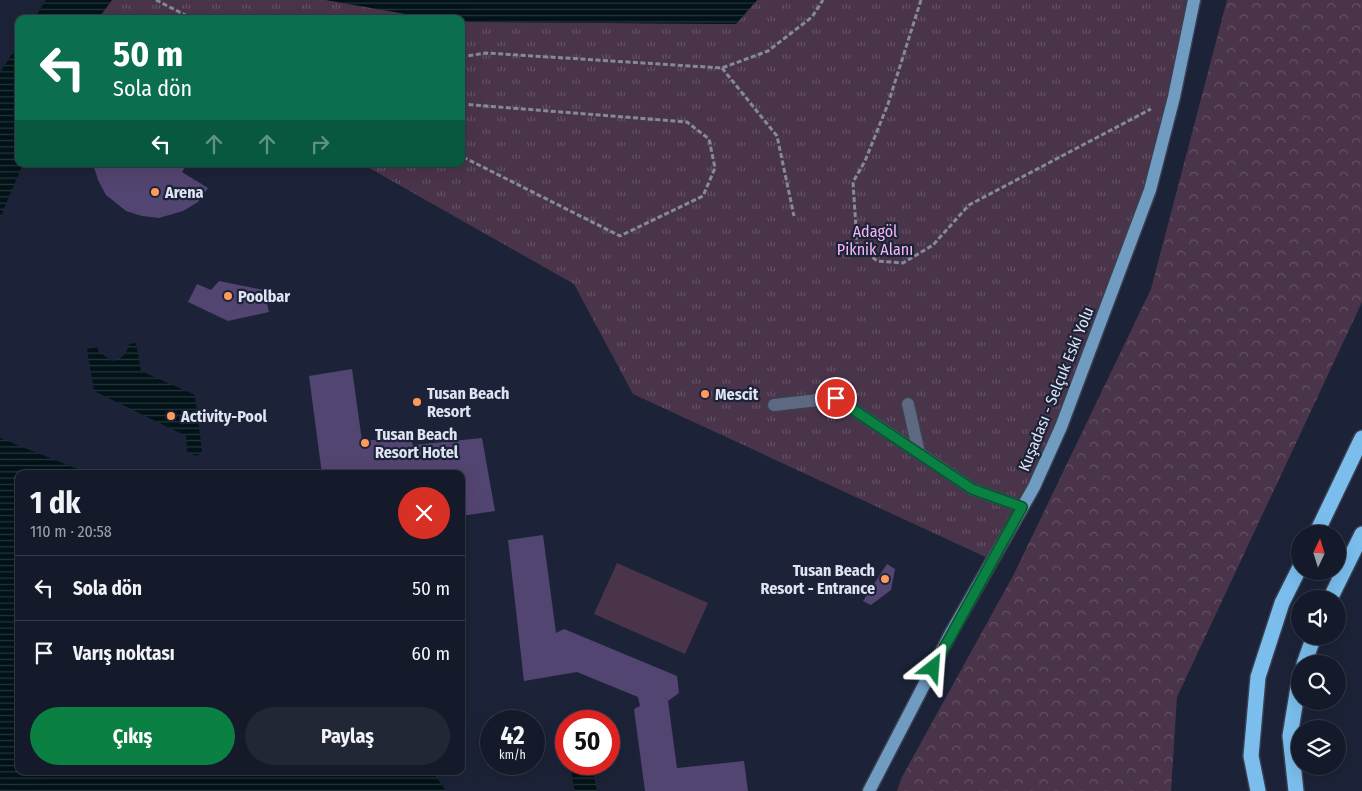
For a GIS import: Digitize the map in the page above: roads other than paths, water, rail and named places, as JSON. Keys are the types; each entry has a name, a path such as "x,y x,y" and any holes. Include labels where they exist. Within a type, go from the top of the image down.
{"highway":[{"path":"1320,525 1362,438"},
{"path":"1334,590 1362,534"},
{"path":"1258,791 1251,756 1258,677 1282,603 1294,580"},
{"path":"1294,710 1290,736 1296,791"}],"main road":[{"name":"Kuşadası - Selçuk Eski Yolu","path":"869,791 951,633 1034,487 1061,427 1146,200 1174,97 1194,0"}],"lane":[{"path":"774,405 836,398 972,489 1022,507"},
{"path":"908,404 918,452"}],"place":[{"name":"Arena","path":"155,192"},
{"name":"Poolbar","path":"228,296"},
{"name":"Mescit","path":"705,394"},
{"name":"Tusan Beach Resort","path":"417,402"},
{"name":"Activity-Pool","path":"171,416"},
{"name":"Tusan Beach Resort Hotel","path":"365,443"},
{"name":"Tusan Beach Resort - Entrance","path":"885,579"}],"park label":[{"name":"Adagöl Piknik Alanı","path":"875,240"}]}
